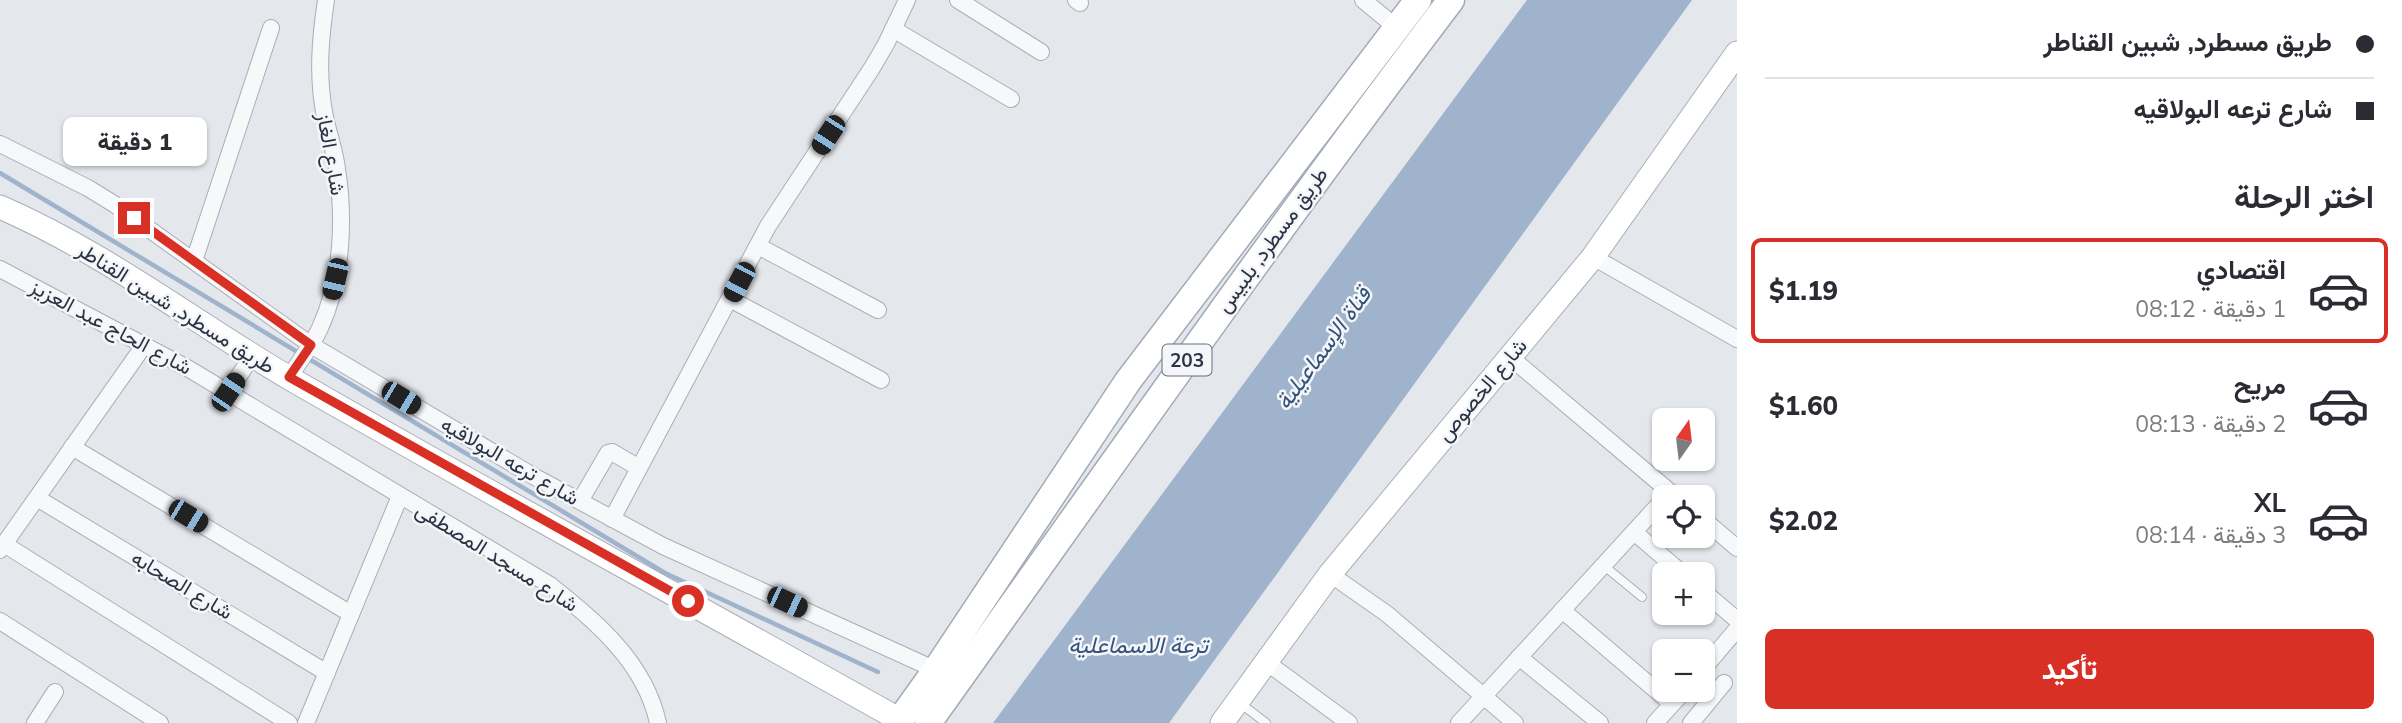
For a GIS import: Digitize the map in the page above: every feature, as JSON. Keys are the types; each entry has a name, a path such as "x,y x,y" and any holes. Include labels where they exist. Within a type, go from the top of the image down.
{"main road":[{"name":"طريق مسطرد, بلبيس","path":"899,721 936,670 1128,382 1418,0"},
{"name":"طريق مسطرد, بلبيس","path":"928,723 1268,246 1451,0"},
{"name":"شارع الخصوص","path":"1222,723 1330,574 1593,257 1737,53"},
{"name":"طريق مسطرد, شبين القناطر","path":"0,207 95,257 289,377 899,721"}],"street":[{"name":"شارع الغاز","path":"289,377 311,345 331,296 340,234 337,168 325,118 319,65 326,0"},
{"path":"612,519 783,202 872,68 907,0"},
{"path":"958,0 1041,52"},
{"path":"1363,0 1397,28"},
{"path":"194,261 271,29"},
{"path":"893,29 1011,99"},
{"name":"شارع ترعه البولاقيه","path":"0,144 88,188 311,345 580,502 663,546 936,670"},
{"path":"758,246 878,310"},
{"path":"1593,257 1737,339"},
{"name":"شارع الحاج عبد العزيز","path":"0,269 145,344 400,496"},
{"path":"730,299 881,380"},
{"path":"145,344 2,547 289,723"},
{"path":"228,392 253,355"},
{"path":"1510,357 1656,485"},
{"path":"72,447 351,614"},
{"path":"580,502 608,453 612,452 639,468"},
{"path":"306,723 400,496"},
{"name":"شارع مسجد المصطفى","path":"400,496 550,585 597,622 641,675 658,723"},
{"name":"شارع الصحابه","path":"37,498 327,673"},
{"path":"1459,723 1652,513"},
{"path":"1715,529 1737,548"},
{"path":"1634,532 1669,562"},
{"path":"1330,574 1387,614 1515,723"},
{"path":"1715,601 1737,620"},
{"path":"1562,610 1672,704 1656,723"},
{"path":"0,621 160,723"},
{"path":"1715,655 1737,629"},
{"path":"1519,657 1600,723"},
{"path":"1266,662 1349,723"},
{"path":"1691,723 1724,683"},
{"path":"38,722 55,692"}],"lane":[{"path":"1603,565 1642,597"},
{"path":"1238,701 1266,723"}],"water":[{"name":"ترعة الاسماعلية","path":"1527,0 1692,0 1169,723 993,723"}],"waterway":[{"path":"0,173 665,573 878,672"}],"route":[{"path":"134,218 311,345 289,377 688,601"}],"water label":[{"name":"قناة الإسماعيلية","path":"1323,348"}]}
